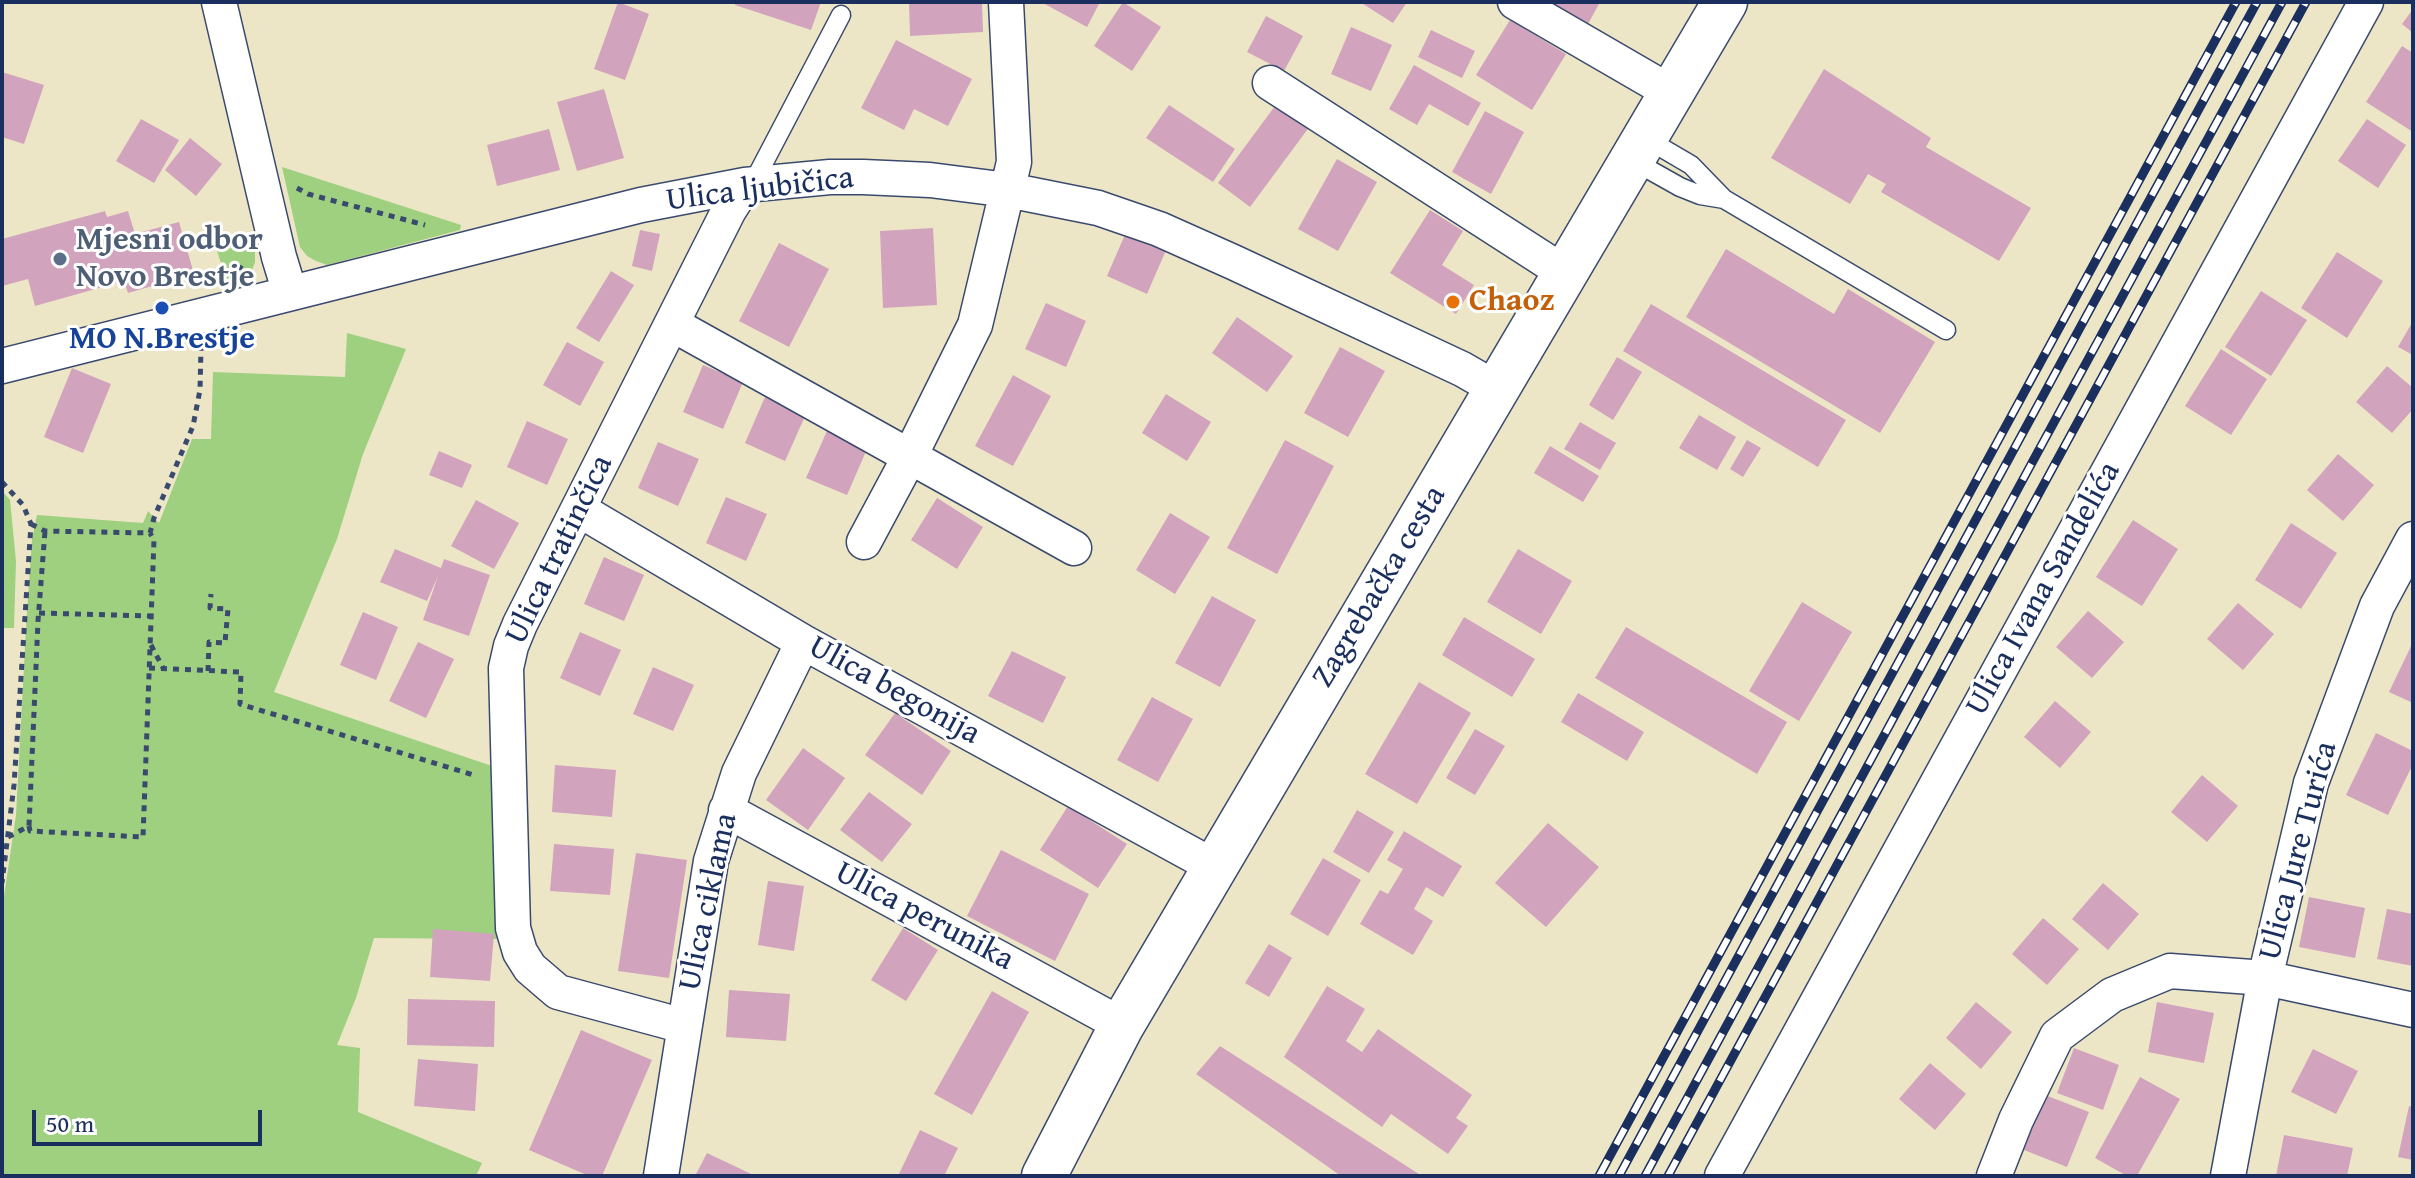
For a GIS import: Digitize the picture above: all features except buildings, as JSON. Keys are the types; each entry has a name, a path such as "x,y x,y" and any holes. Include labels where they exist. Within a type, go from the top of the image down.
{"main road":[{"name":"Zagrebačka cesta","path":"1044,1176 1122,1025 1725,2"}],"street":[{"path":"219,2 290,293"},
{"path":"864,542 975,325 1014,162 1006,2"},
{"path":"1515,2 1672,93"},
{"name":"Ulica Ivana Sandelića","path":"1722,1176 2366,2"},
{"path":"1270,83 1565,273"},
{"name":"Ulica ljubičica","path":"2,366 641,205 748,185 830,177 894,178 1008,190 1098,208 1159,229 1462,369 1497,389"},
{"name":"Ulica tratinčica","path":"684,1026 558,992 530,968 520,952 513,928 506,668 511,646 578,509 729,210 748,185"},
{"path":"672,324 1074,548"},
{"name":"Ulica begonija","path":"578,509 803,642 1215,867"},
{"name":"Ulica Jure Turića","path":"2228,1176 2265,978 2311,783 2377,606 2413,539"},
{"name":"Ulica ciklama","path":"661,1176 711,861 739,773 803,642"},
{"name":"Ulica perunika","path":"726,810 1122,1025"},
{"path":"1994,1176 2016,1120 2057,1036 2112,995 2170,971 2265,978 2413,1010"}],"lane":[{"path":"748,185 841,15"},
{"path":"1639,149 1680,187 1700,195 1724,199"},
{"path":"1639,149 1691,165 1724,199 1946,330"}],"path":[{"path":"295,187 308,194 429,226"},
{"path":"45,531 30,831 143,837 154,540 150,533 193,426 200,390 201,347"},
{"path":"2,482 23,505 31,524 14,785 2,883"},
{"path":"31,524 45,531 150,533"},
{"path":"208,671 209,642 225,643 228,609 210,608 211,594"},
{"path":"39,613 151,616"},
{"path":"150,642 164,668"},
{"path":"149,668 241,672 240,704 509,786"},
{"path":"8,837 29,826"}],"green space":[{"path":"282,167 461,225 460,230 327,265 307,256 300,247"},
{"path":"212,236 255,250 255,262 245,282 229,287"},
{"path":"347,333 406,349 363,454 337,539 274,692 495,767 499,939 374,938 356,998 337,1045 360,1048 358,1112 482,1163 476,1176 2,1176 2,910 16,815 32,539 37,515 143,523 148,511 159,523 192,439 211,439 213,372 345,377"},
{"path":"2,491 10,500 16,561 14,628 2,628"}],"railway":[{"path":"1599,1176 2236,2"},
{"path":"1619,1176 2257,2"},
{"path":"1645,1176 2282,2"},
{"path":"1668,1176 2306,2"}],"place":[{"name":"Mjesni odbor Novo Brestje","path":"60,259"},
{"name":"Chaoz","path":"1453,302"},
{"name":"MO N.Brestje","path":"162,308"}]}
